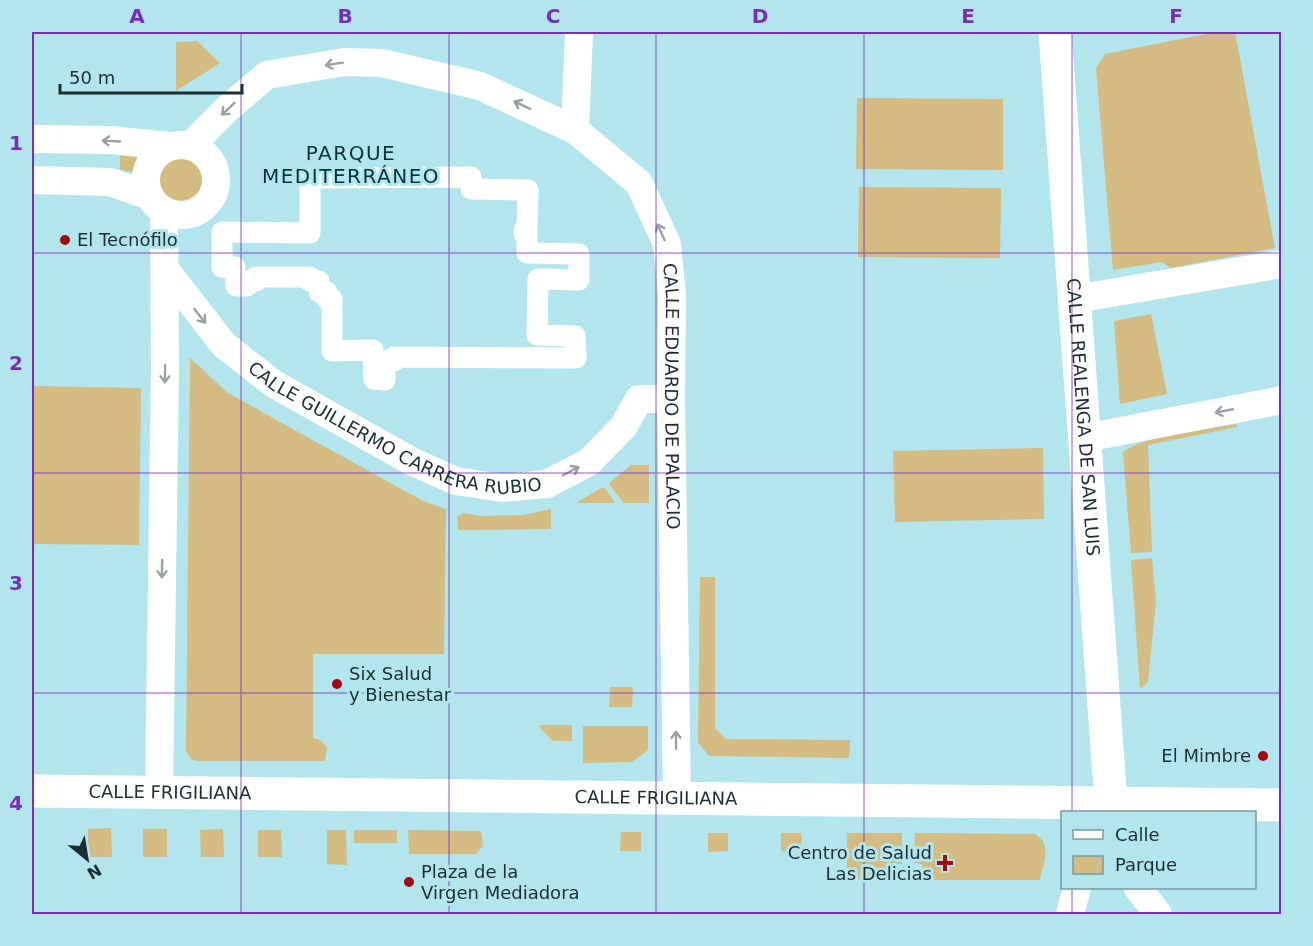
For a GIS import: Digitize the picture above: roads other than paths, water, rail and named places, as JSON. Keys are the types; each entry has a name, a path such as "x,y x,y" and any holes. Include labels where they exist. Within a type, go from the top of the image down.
{"main road":[{"name":"CALLE REALENGA DE SAN LUIS","path":"1057,32 1110,809"},
{"name":"CALLE FRIGILIANA","path":"32,791 677,799 1110,809 1281,805"}],"street":[{"path":"575,130 579,32"},
{"name":"CALLE EDUARDO DE PALACIO","path":"180,146 267,75 344,62 405,67 480,86 575,130 639,183 667,244 672,295 671,399 677,799"},
{"path":"32,139 110,140 180,146 208,158 216,177 211,198 195,212 174,214 110,182 32,180"},
{"path":"159,792 165,269 157,204 146,187 148,166 153,158 180,146"},
{"path":"471,177 471,189 528,190 527,230 524,230 524,234 527,234 527,253 579,254 579,280 538,279 537,335 575,336 576,358 394,357 394,361 385,361 385,380 374,379 373,350 332,351 332,299 327,299 327,292 319,292 319,281 310,281 310,277 256,277 256,281 247,281 247,286 236,286 235,267 222,267 222,232 310,233 310,178 471,177"},
{"path":"1075,298 1281,264"},
{"name":"CALLE GUILLERMO CARRERA RUBIO","path":"165,269 224,345 274,384 411,461 456,481 502,488 547,484 589,462 624,426 639,399 671,399"},
{"path":"1085,438 1281,400"},
{"path":"1070,915 1077,889"},
{"path":"1139,889 1158,915"}],"place":[{"name":"El Tecnófilo","path":"65,240"},
{"name":"Six Salud y Bienestar","path":"337,684"},
{"name":"El Mimbre","path":"1263,756"},
{"name":"Centro de Salud Las Delicias","path":"945,863"},
{"name":"Plaza de la Virgen Mediadora","path":"409,882"}],"district":[{"name":"PARQUE MEDITERRÁNEO","path":"351,164"}]}
